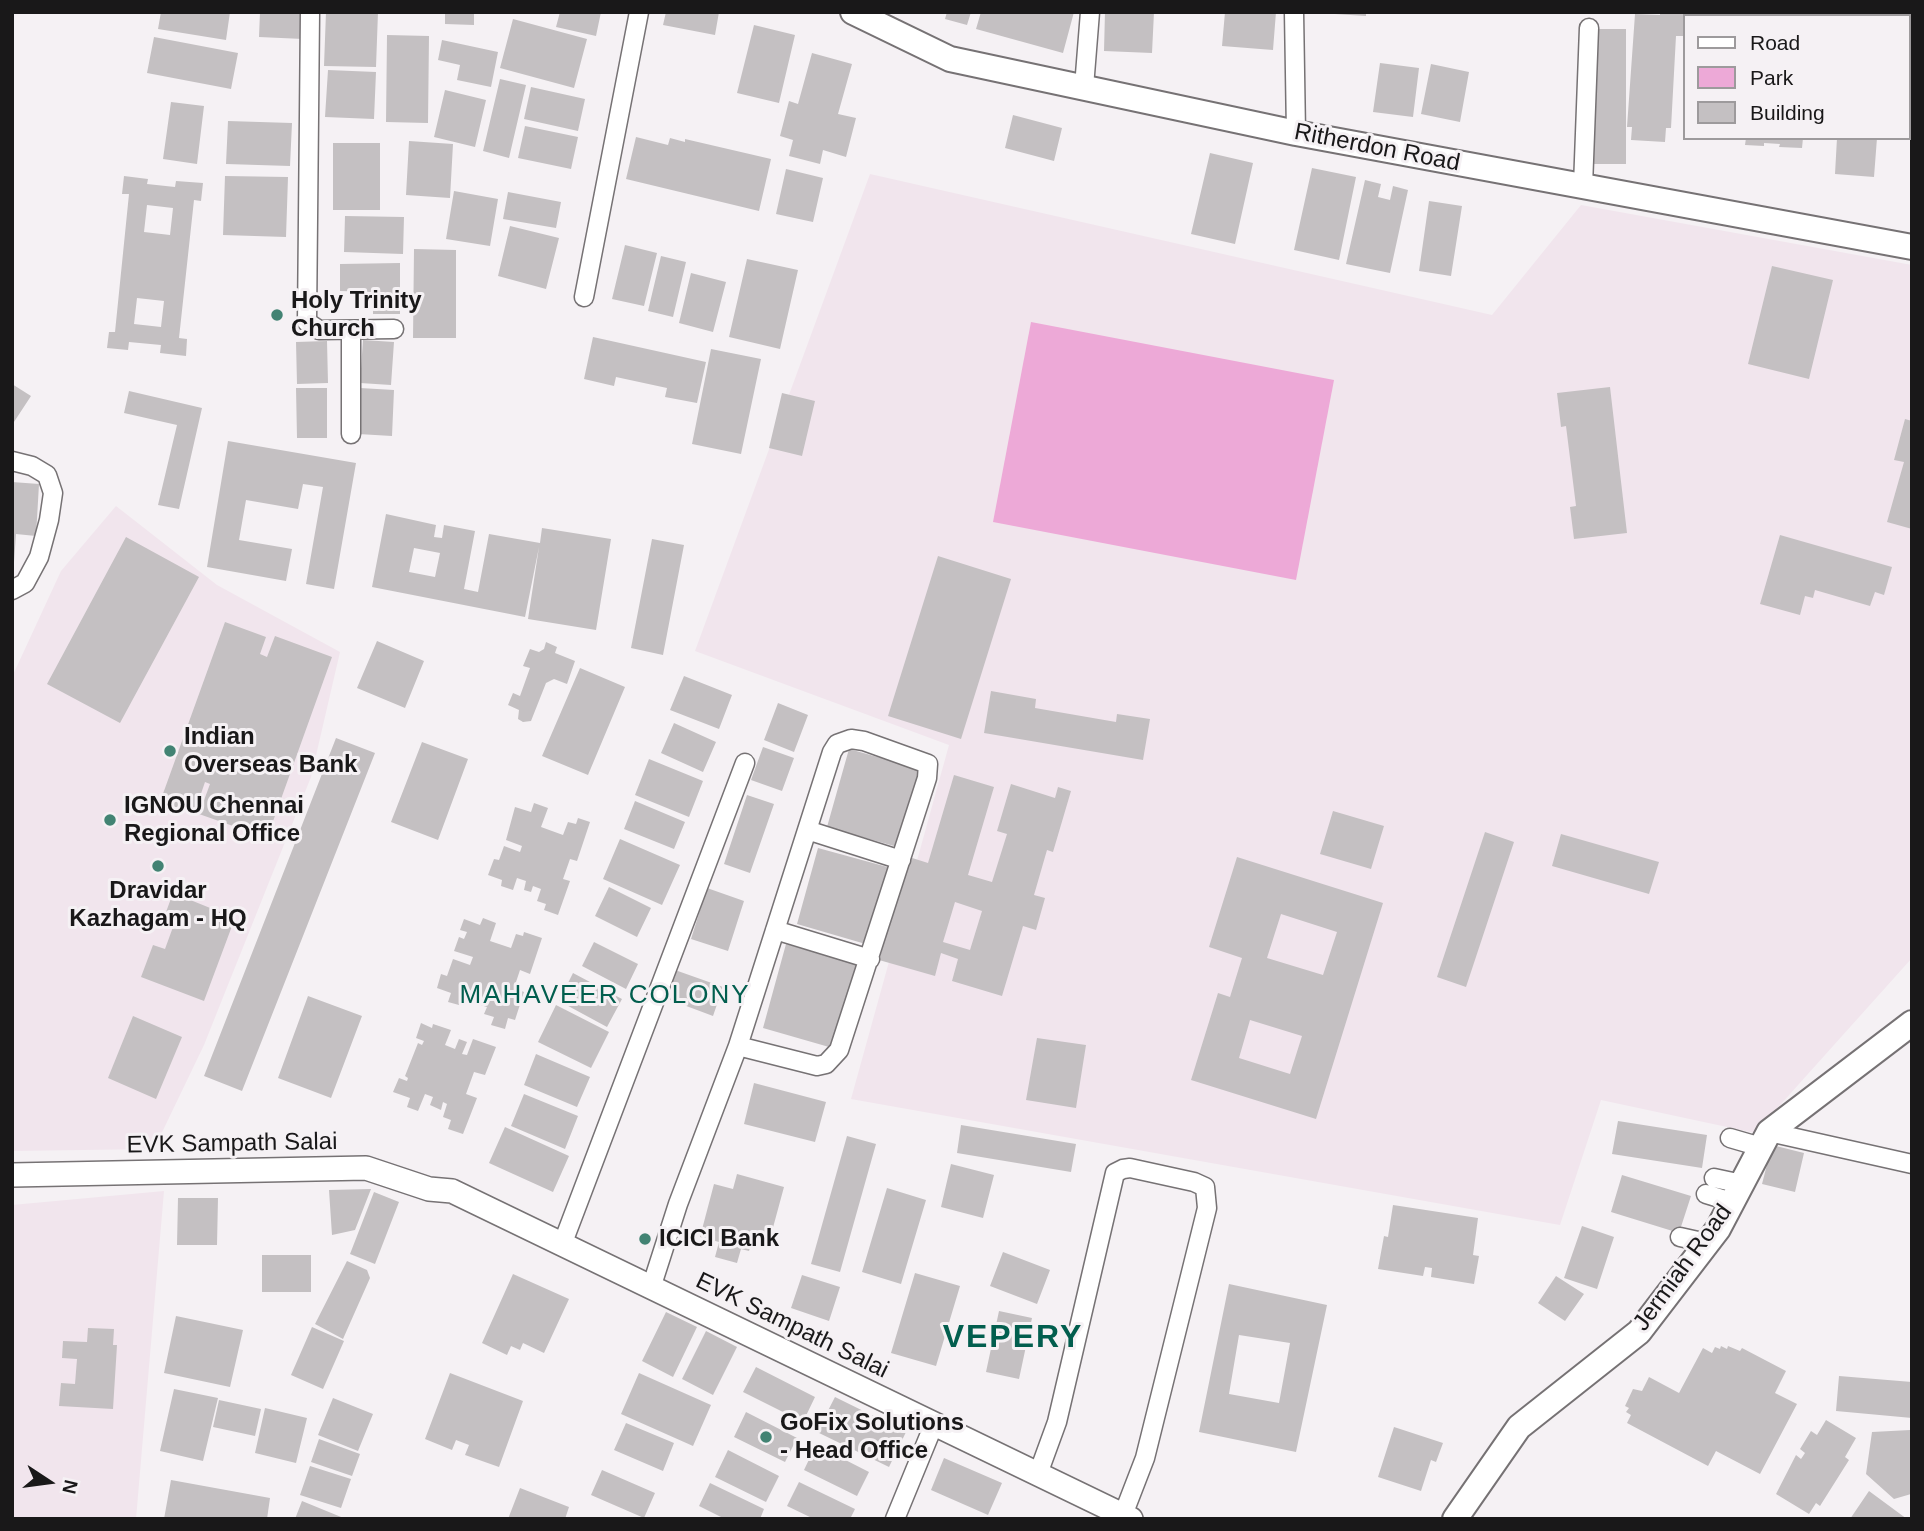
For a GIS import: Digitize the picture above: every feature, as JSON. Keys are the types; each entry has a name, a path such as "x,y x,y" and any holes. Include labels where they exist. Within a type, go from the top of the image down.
{"main road":[{"name":"Ritherdon Road","path":"853,12 888,20 950,59 1296,133 1912,247"},
{"name":"Jermiah Road","path":"1455,1519 1519,1427 1639,1332 1718,1229 1765,1139 1912,1023"}],"street":[{"path":"310,12 307,322 319,330 394,329"},
{"path":"584,297 639,12"},
{"path":"1084,87 1090,12"},
{"path":"1294,12 1296,133"},
{"path":"1911,12 1911,31"},
{"path":"1583,186 1589,28"},
{"path":"351,330 351,434"},
{"path":"12,461 32,466 47,475 53,493 50,520 39,557 24,583 12,590"},
{"path":"651,1288 678,1204 738,1046 832,752 837,744 845,740 864,741 928,764 927,778 844,1041 834,1058 817,1066 738,1046"},
{"path":"562,1245 745,763"},
{"path":"807,830 901,860"},
{"path":"775,930 870,959"},
{"path":"1730,1138 1765,1139 1912,1164"},
{"name":"EVK Sampath Salai","path":"12,1175 366,1168 429,1189 452,1191 1127,1517"},
{"path":"1038,1474 1057,1422 1115,1173 1130,1168 1194,1182 1205,1187 1207,1208 1145,1458 1127,1517"},
{"path":"1710,1186 1737,1194"},
{"path":"1680,1237 1707,1243"},
{"path":"895,1519 934,1424"}],"shaded area":[{"path":"870,174 1492,315 1581,205 1912,265 1912,958 1755,1133 1601,1100 1560,1225 851,1099 949,745 695,651"},
{"path":"116,506 217,585 340,652 311,777 204,1045 154,1149 12,1151 12,677 61,571"},
{"path":"164,1191 136,1519 12,1519 12,1205"}],"green space":[{"path":"1031,322 1334,380 1296,580 993,522"}],"building":[{"path":"161,12 230,12 226,40 158,29"},
{"path":"260,12 304,12 303,39 259,37"},
{"path":"326,12 378,12 376,67 324,66"},
{"path":"445,12 474,12 474,25 445,24"},
{"path":"560,12 601,12 596,36 556,27"},
{"path":"666,12 719,12 715,35 663,25"},
{"path":"947,12 971,12 967,25 945,19"},
{"path":"981,12 1074,12 1063,53 976,29"},
{"path":"1105,12 1154,12 1152,53 1104,51"},
{"path":"1225,12 1276,12 1273,50 1222,46"},
{"path":"1366,12 1366,16 1335,14"},
{"path":"1660,12 1754,12 1682,14 1682,36 1676,36 1671,128 1666,128 1665,142 1631,140 1632,127 1627,127 1635,14 1660,15"},
{"path":"1864,12 1864,14 1826,14"},
{"path":"513,19 587,39 574,88 500,68"},
{"path":"754,25 795,35 779,103 737,93"},
{"path":"1594,29 1626,29 1626,164 1594,164"},
{"path":"387,35 429,36 428,123 386,122"},
{"path":"154,37 238,53 231,89 147,73"},
{"path":"442,40 498,52 491,87 457,80 460,65 438,60"},
{"path":"812,53 852,64 838,114 856,118 846,157 823,150 820,164 789,156 793,140 780,136 789,101 798,104"},
{"path":"1380,63 1419,68 1413,117 1373,112"},
{"path":"1431,64 1469,72 1460,122 1421,114"},
{"path":"328,70 376,72 374,119 325,117"},
{"path":"500,79 526,85 509,158 483,151"},
{"path":"531,87 585,99 578,131 524,119"},
{"path":"445,90 486,100 475,147 434,137"},
{"path":"171,102 204,106 197,164 163,159"},
{"path":"1013,115 1062,128 1054,161 1005,148"},
{"path":"228,121 292,123 290,166 226,164"},
{"path":"525,126 578,137 571,169 518,158"},
{"path":"636,137 668,145 670,138 685,142 685,139 771,159 759,211 626,179"},
{"path":"1746,140 1803,140 1802,148 1764,143 1764,146 1745,145"},
{"path":"1837,140 1877,140 1874,177 1835,174"},
{"path":"409,141 453,144 450,198 406,195"},
{"path":"333,143 380,143 380,210 333,210"},
{"path":"1210,153 1253,163 1235,244 1191,234"},
{"path":"1312,168 1356,177 1339,260 1294,250"},
{"path":"786,169 823,178 813,222 776,214"},
{"path":"124,176 148,179 147,184 175,187 176,181 203,183 201,201 194,200 179,338 187,339 186,356 160,353 161,345 129,342 128,350 107,348 109,332 115,332 129,194 122,194","holes":["147,205 173,208 170,235 144,232","137,298 164,301 161,327 134,324"]},
{"path":"225,176 288,177 286,237 223,235"},
{"path":"1365,180 1381,184 1378,197 1390,200 1393,186 1408,190 1390,273 1346,264"},
{"path":"454,191 498,199 490,246 446,239"},
{"path":"508,192 561,202 556,228 503,219"},
{"path":"1429,201 1462,206 1451,276 1419,271"},
{"path":"345,216 404,217 403,254 344,252"},
{"path":"510,226 559,238 546,289 498,276"},
{"path":"625,245 657,253 644,306 612,299"},
{"path":"414,249 456,250 456,338 413,338"},
{"path":"661,256 686,262 673,317 648,311"},
{"path":"747,259 798,270 780,349 729,337"},
{"path":"400,263 400,314 373,314 373,292 340,291 340,264"},
{"path":"1772,266 1833,280 1809,379 1748,364"},
{"path":"691,273 726,282 713,332 679,323"},
{"path":"593,337 706,362 697,403 665,397 667,388 616,377 614,386 584,379"},
{"path":"363,340 394,342 391,385 360,383"},
{"path":"327,341 328,383 297,384 296,342"},
{"path":"711,349 761,359 741,454 692,444"},
{"path":"12,384 31,396 12,425"},
{"path":"1610,387 1627,533 1574,539 1570,507 1576,506 1566,426 1561,427 1557,393"},
{"path":"296,388 327,388 327,438 297,438"},
{"path":"360,388 394,390 392,436 358,434"},
{"path":"129,391 202,408 179,509 158,505 177,425 124,413"},
{"path":"782,393 815,401 802,456 769,448"},
{"path":"1905,419 1912,421 1912,529 1887,522 1904,462 1894,460"},
{"path":"228,441 356,463 334,589 306,584 323,487 303,484 298,509 246,500 239,540 292,549 286,581 207,567"},
{"path":"12,482 39,484 36,536 16,534 14,562 12,562"},
{"path":"386,514 436,525 434,537 442,538 444,525 475,531 464,589 478,592 489,534 540,543 542,528 611,539 596,630 528,619 539,547 525,617 372,587","holes":["414,548 440,553 435,577 409,572"]},
{"path":"1780,535 1892,567 1884,595 1875,592 1870,606 1815,590 1813,598 1805,596 1800,615 1760,604"},
{"path":"126,537 199,577 120,723 47,684"},
{"path":"652,539 684,545 663,655 631,648"},
{"path":"938,556 1011,579 961,739 888,716"},
{"path":"225,622 266,637 260,654 267,657 275,636 332,657 267,838 199,814 210,784 205,782 194,814 160,802"},
{"path":"377,641 424,661 405,708 357,688"},
{"path":"546,642 557,647 555,653 575,661 567,684 554,679 546,683 531,721 523,722 518,719 519,710 508,705 513,693 520,696 530,668 523,666 530,649 539,652 544,649"},
{"path":"580,668 625,687 588,775 542,756"},
{"path":"684,676 732,695 719,729 670,710"},
{"path":"991,691 1036,699 1035,708 1116,722 1117,714 1150,719 1143,760 984,733"},
{"path":"778,703 808,715 794,752 764,740"},
{"path":"674,723 716,742 703,772 661,753"},
{"path":"336,738 375,753 242,1091 204,1076"},
{"path":"422,742 468,759 438,840 391,822"},
{"path":"763,747 794,758 782,791 751,780"},
{"path":"849,749 924,770 901,848 827,827"},
{"path":"649,759 703,781 689,817 635,795"},
{"path":"954,775 994,787 968,875 992,882 1007,834 997,831 1011,784 1055,798 1058,787 1071,791 1053,852 1047,850 1034,895 1045,898 1036,930 1023,926 1002,996 952,981 958,959 941,953 935,976 879,960 909,857 928,863","holes":["955,902 982,911 970,950 943,942"]},
{"path":"747,795 774,804 750,873 724,864"},
{"path":"635,801 685,822 674,849 624,829"},
{"path":"534,803 548,808 541,827 563,835 568,822 576,824 578,818 590,822 577,861 570,859 563,879 570,881 558,915 544,910 546,904 537,901 541,889 533,886 531,892 524,890 526,881 517,878 513,890 501,886 502,880 488,875 494,859 499,860 504,846 520,852 522,846 506,840 515,807 531,812"},
{"path":"1333,811 1384,826 1371,869 1320,854"},
{"path":"1485,832 1514,842 1466,987 1437,977"},
{"path":"1561,834 1659,862 1649,894 1552,866"},
{"path":"620,839 680,865 662,905 603,879"},
{"path":"818,848 891,868 869,945 797,924"},
{"path":"1237,857 1383,903 1316,1119 1191,1080 1218,993 1230,997 1242,958 1209,947","holes":["1281,914 1337,932 1323,975 1267,958","1250,1020 1302,1036 1290,1074 1239,1058"]},
{"path":"609,887 651,908 637,937 595,916"},
{"path":"707,888 744,901 728,951 691,939"},
{"path":"173,893 235,918 204,1001 141,977 153,945 165,949 173,927 162,923"},
{"path":"483,918 496,923 490,941 511,948 516,934 523,936 524,932 542,938 530,974 520,970 514,988 524,992 515,1020 508,1018 505,1029 491,1025 494,1017 484,1014 487,1007 474,1003 478,993 464,988 459,1005 448,1002 451,993 437,988 441,974 447,976 453,959 470,965 473,957 454,951 459,937 464,939 467,932 460,930 464,919 480,925"},
{"path":"594,942 638,964 626,989 582,966"},
{"path":"786,944 860,965 836,1049 763,1028"},
{"path":"675,970 723,987 713,1016 665,998"},
{"path":"573,973 622,999 607,1027 559,1001"},
{"path":"308,996 362,1016 331,1098 278,1078"},
{"path":"556,1005 609,1032 591,1068 538,1042"},
{"path":"133,1016 182,1037 156,1099 108,1078"},
{"path":"421,1023 432,1028 433,1024 451,1030 445,1045 455,1049 459,1039 467,1042 462,1054 467,1055 473,1039 496,1047 485,1075 474,1072 466,1094 477,1098 463,1134 448,1129 451,1120 443,1117 447,1104 443,1102 441,1110 430,1105 433,1097 425,1094 418,1111 407,1107 410,1098 393,1092 399,1078 407,1081 405,1076 418,1043 422,1045 424,1041 416,1038"},
{"path":"1037,1038 1086,1045 1076,1108 1026,1100"},
{"path":"536,1054 590,1077 577,1107 524,1085"},
{"path":"754,1083 826,1102 815,1142 744,1124"},
{"path":"524,1094 578,1116 565,1149 511,1126"},
{"path":"1618,1121 1707,1135 1702,1168 1612,1154"},
{"path":"961,1125 1076,1144 1071,1172 957,1153"},
{"path":"505,1127 569,1156 553,1192 489,1163"},
{"path":"847,1136 876,1144 840,1272 811,1264"},
{"path":"1772,1145 1804,1153 1795,1192 1762,1184"},
{"path":"951,1164 994,1175 983,1218 941,1207"},
{"path":"737,1174 784,1187 768,1246 752,1241 749,1251 741,1249 737,1263 715,1257 719,1242 700,1237 714,1184 733,1189"},
{"path":"1622,1175 1691,1196 1679,1233 1611,1212"},
{"path":"887,1188 926,1200 901,1284 862,1272"},
{"path":"371,1189 355,1230 332,1235 329,1190"},
{"path":"374,1192 399,1202 375,1264 350,1254"},
{"path":"178,1198 218,1198 217,1245 177,1245"},
{"path":"1393,1205 1478,1218 1473,1255 1479,1256 1474,1284 1431,1277 1432,1268 1425,1267 1423,1276 1378,1269 1384,1236 1388,1237"},
{"path":"1582,1226 1614,1237 1597,1289 1564,1278"},
{"path":"1003,1252 1050,1270 1037,1304 990,1286"},
{"path":"262,1255 311,1255 311,1292 262,1292"},
{"path":"347,1261 367,1270 370,1278 343,1339 315,1324"},
{"path":"915,1273 960,1286 936,1366 891,1353"},
{"path":"513,1274 569,1299 544,1353 523,1343 520,1350 511,1346 507,1355 482,1343"},
{"path":"802,1275 840,1287 829,1321 791,1308"},
{"path":"1556,1276 1584,1294 1565,1321 1538,1303"},
{"path":"1229,1284 1327,1305 1296,1452 1199,1432","holes":["1239,1335 1290,1343 1279,1403 1229,1394"]},
{"path":"999,1311 1032,1318 1019,1379 986,1372"},
{"path":"666,1312 697,1327 673,1377 642,1361"},
{"path":"176,1316 243,1330 230,1387 164,1373"},
{"path":"312,1327 344,1341 323,1389 291,1375"},
{"path":"88,1328 114,1329 113,1345 117,1345 113,1409 59,1406 61,1383 75,1384 77,1359 62,1358 63,1341 87,1342"},
{"path":"706,1331 737,1347 713,1395 682,1379"},
{"path":"1721,1346 1740,1351 1742,1348 1786,1371 1775,1393 1797,1404 1760,1474 1716,1451 1708,1466 1627,1423 1631,1415 1626,1412 1629,1408 1625,1406 1633,1389 1642,1391 1649,1377 1679,1393 1703,1348 1712,1353 1715,1347 1720,1349"},
{"path":"756,1367 815,1397 803,1422 743,1392"},
{"path":"450,1373 523,1401 499,1467 465,1455 469,1445 456,1440 452,1450 425,1439"},
{"path":"639,1373 711,1405 693,1446 621,1414"},
{"path":"1839,1376 1912,1382 1912,1418 1836,1411"},
{"path":"174,1389 218,1398 203,1461 160,1451"},
{"path":"835,1397 906,1432 889,1467 817,1432"},
{"path":"333,1398 373,1414 358,1451 318,1435"},
{"path":"219,1400 261,1409 255,1436 213,1427"},
{"path":"265,1408 307,1418 296,1463 255,1453"},
{"name":"GoFix Solutions - Head Office","path":"746,1412 797,1438 785,1462 734,1437"},
{"path":"1826,1420 1856,1438 1845,1457 1849,1460 1820,1506 1816,1503 1809,1514 1776,1494 1796,1455 1801,1459 1805,1453 1800,1449 1811,1431 1817,1435"},
{"path":"626,1423 674,1443 663,1471 614,1450"},
{"path":"1394,1427 1443,1443 1436,1462 1431,1460 1421,1491 1378,1477"},
{"path":"1910,1430 1911,1494 1894,1499 1866,1474 1872,1432"},
{"path":"319,1439 360,1454 352,1476 311,1462"},
{"path":"816,1445 869,1472 857,1496 804,1470"},
{"path":"728,1450 779,1476 766,1502 715,1477"},
{"path":"944,1458 1002,1483 988,1515 931,1490"},
{"path":"310,1466 351,1479 341,1508 300,1495"},
{"path":"602,1470 655,1493 644,1518 591,1495"},
{"path":"171,1480 270,1498 267,1519 164,1519"},
{"path":"799,1482 855,1509 850,1519 814,1519 787,1506"},
{"path":"710,1483 764,1509 760,1519 725,1519 699,1506"},
{"path":"520,1488 569,1507 565,1519 508,1519"},
{"path":"1869,1491 1907,1519 1850,1519"},
{"path":"302,1501 346,1519 295,1519"}],"place":[{"name":"Holy Trinity Church","path":"277,315"},
{"name":"Indian Overseas Bank","path":"170,751"},
{"name":"IGNOU Chennai Regional Office","path":"110,820"},
{"name":"Dravidar Kazhagam - HQ","path":"158,866"},
{"name":"ICICI Bank","path":"645,1239"},
{"name":"GoFix Solutions - Head Office","path":"766,1437"}],"district":[{"name":"MAHAVEER COLONY","path":"605,996"},
{"name":"VEPERY","path":"1013,1338"}]}
